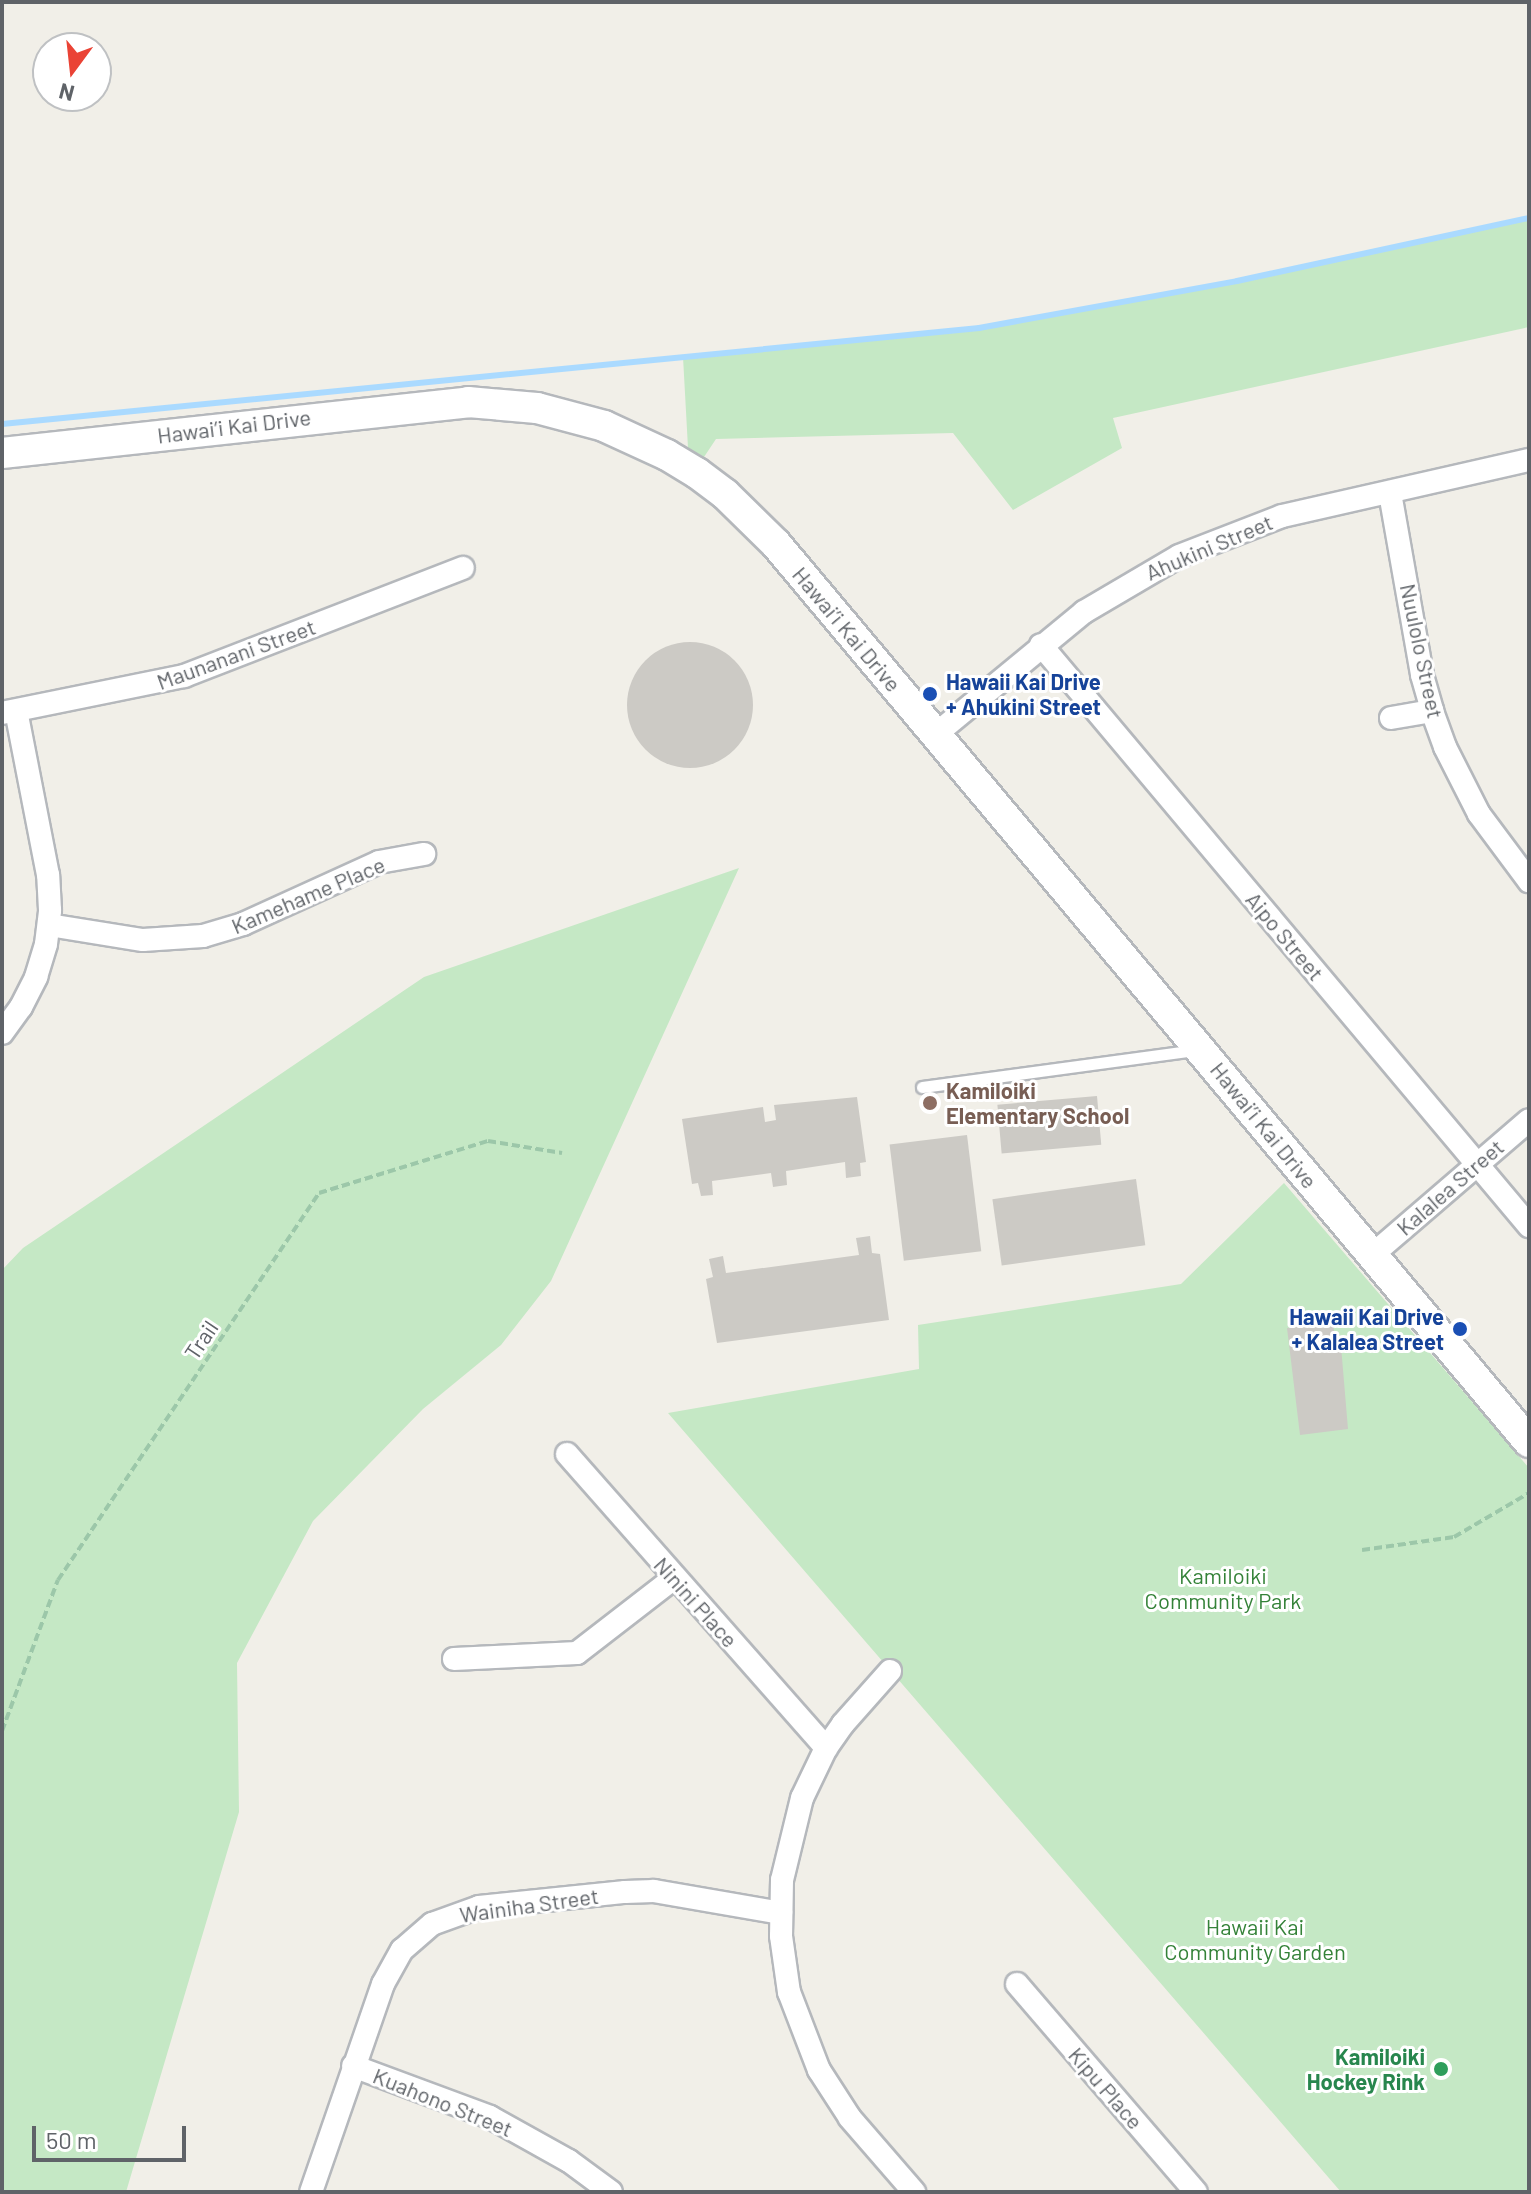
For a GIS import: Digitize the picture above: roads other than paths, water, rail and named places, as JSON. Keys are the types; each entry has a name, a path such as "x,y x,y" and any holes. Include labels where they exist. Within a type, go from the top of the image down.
{"main road":[{"name":"Hawai’i Kai Drive","path":"8,452 444,403 525,407 593,422 667,455 715,487 750,517 936,734 1529,1442"}],"street":[{"name":"Ahukini Street","path":"936,734 1041,645 1131,582 1230,534 1336,502 1390,493 1529,460"},
{"name":"Nuulolo Street","path":"1390,493 1422,675 1432,711 1450,758 1479,814 1529,881"},
{"name":"Maunanani Street","path":"9,712 184,676 463,568"},
{"name":"Aipo Street","path":"1041,645 1529,1226"},
{"path":"1391,718 1432,711"},
{"path":"2,1033 21,1007 36,977 49,925 48,875 9,712"},
{"name":"Kamehame Place","path":"49,925 143,940 203,936 243,924 379,862 424,854"},
{"name":"Kalalea Street","path":"1371,1256 1529,1120"},
{"name":"Ninini Place","path":"567,1454 826,1748"},
{"path":"454,1659 577,1653 674,1578"},
{"path":"890,1671 826,1748 793,1825 781,1913 789,1992 807,2045 850,2118 914,2192"},
{"name":"Wainiha Street","path":"311,2192 370,2015 397,1958 416,1936 459,1911 654,1891 781,1913"},
{"name":"Kipu Place","path":"1017,1984 1196,2192"},
{"name":"Kuahono Street","path":"353,2066 490,2117 569,2161 611,2192"}],"lane":[{"path":"922,1087 1201,1049"}],"waterway":[{"path":"2,424 979,328 1237,281 1529,218"}],"place":[{"name":"Hawaii Kai Drive + Ahukini Street","path":"930,694"},
{"name":"Kamiloiki Elementary School","path":"930,1103"},
{"name":"Hawaii Kai Drive + Kalalea Street","path":"1460,1329"},
{"name":"Kamiloiki Hockey Rink","path":"1441,2069"}],"park label":[{"name":"Kamiloiki Community Park","path":"1223,1588"},
{"name":"Hawaii Kai Community Garden","path":"1255,1938"}]}
